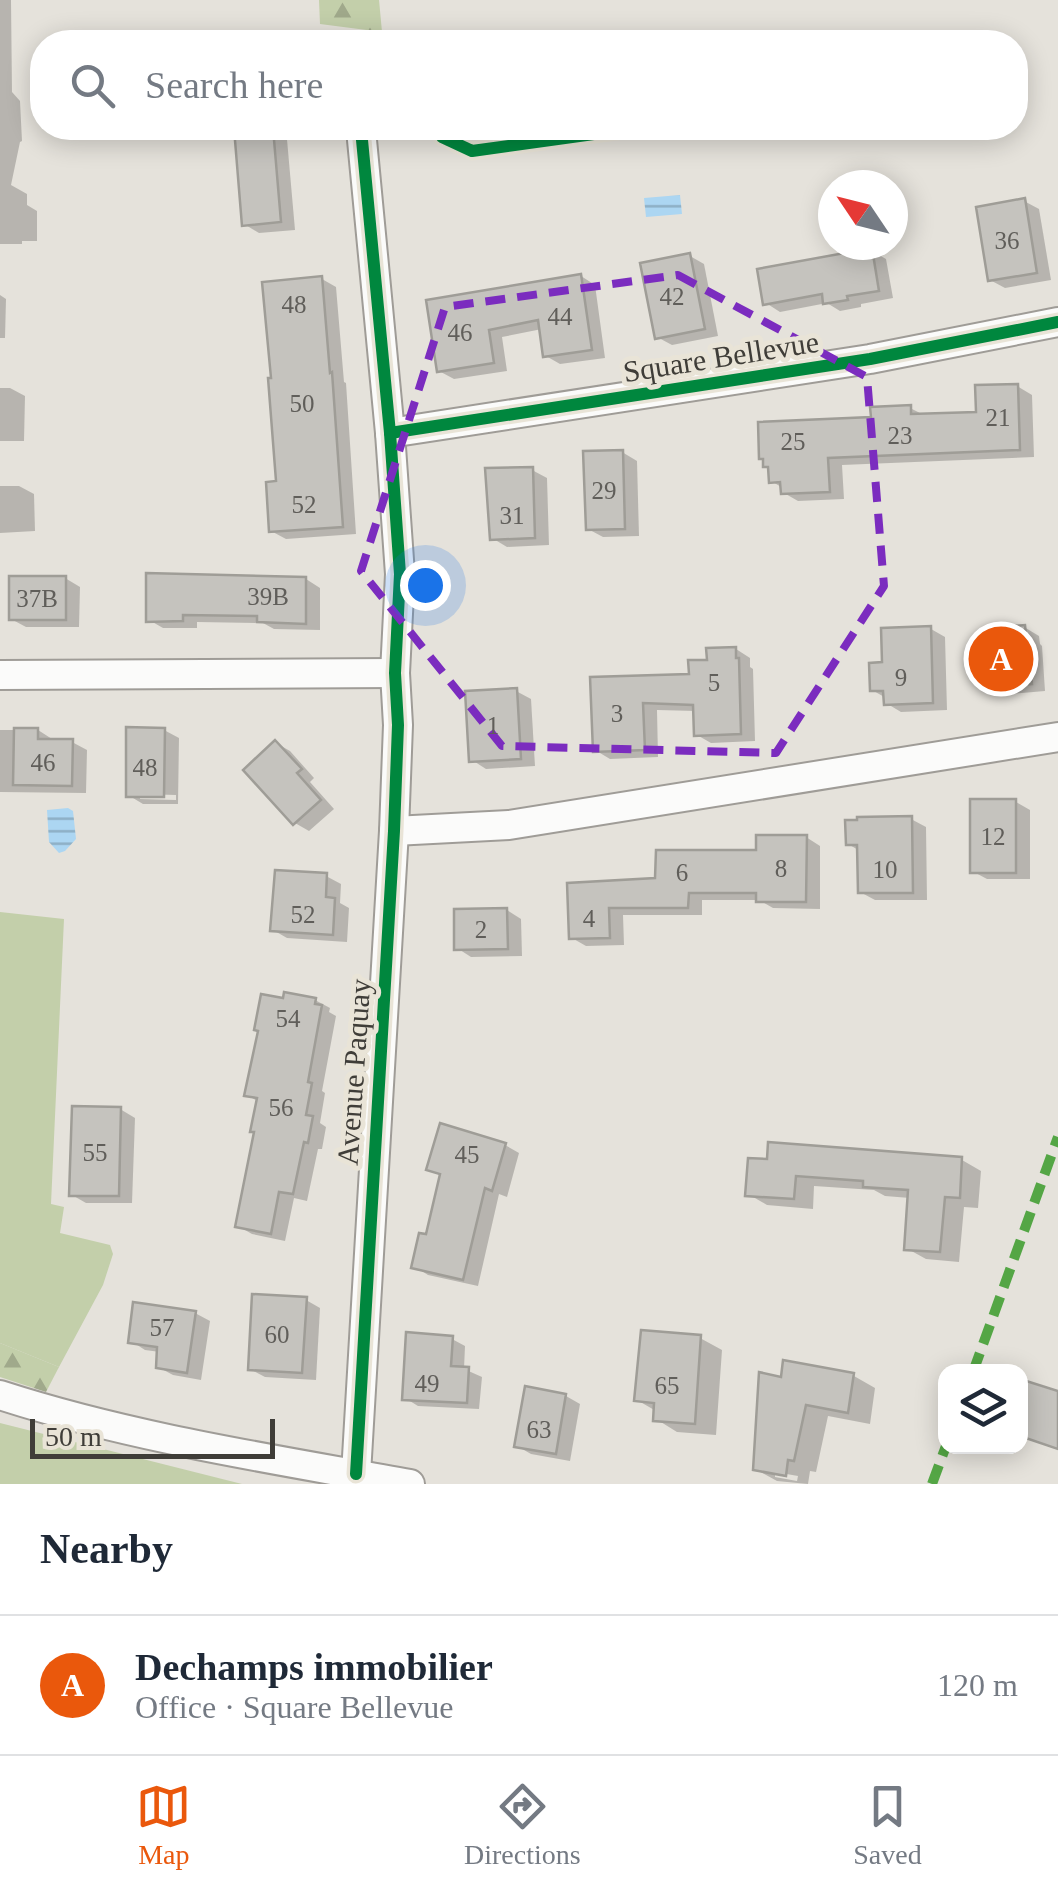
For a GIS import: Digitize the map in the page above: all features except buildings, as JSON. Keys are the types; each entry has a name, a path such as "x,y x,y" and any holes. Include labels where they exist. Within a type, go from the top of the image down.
{"street":[{"path":"0,675 396,673 400,574 362,140"},
{"name":"Square Bellevue","path":"390,433 870,359 1058,322"},
{"name":"Avenue Paquay","path":"356,1474 394,831 396,673"},
{"path":"394,831 509,825 1058,737"},
{"path":"0,1395 58,1414 186,1442 410,1484"}],"highlighted area":[{"path":"678,275 867,377 884,586 776,753 502,746 361,571 445,307"}],"green space":[{"path":"319,0 379,0 382,30 320,24"},
{"path":"0,912 64,919 51,1204 64,1207 60,1233 110,1245 113,1254 103,1285 59,1367 0,1343"},
{"path":"0,1343 59,1367 46,1392 0,1377"},
{"path":"0,1423 242,1484 0,1484"}],"water":[{"path":"680,195 682,214 646,217 644,198"},
{"path":"47,810 73,811 76,839 59,853 49,842"}],"marked path":[{"path":"976,1364 1058,1137"},
{"path":"932,1484 943,1454"}],"cycle path":[{"path":"356,1474 394,831 400,574 362,140"},
{"path":"448,140 472,151 551,140"},
{"path":"390,433 870,359 1058,322"}],"place":[{"name":"Dechamps immobilier","path":"1001,659"}]}
